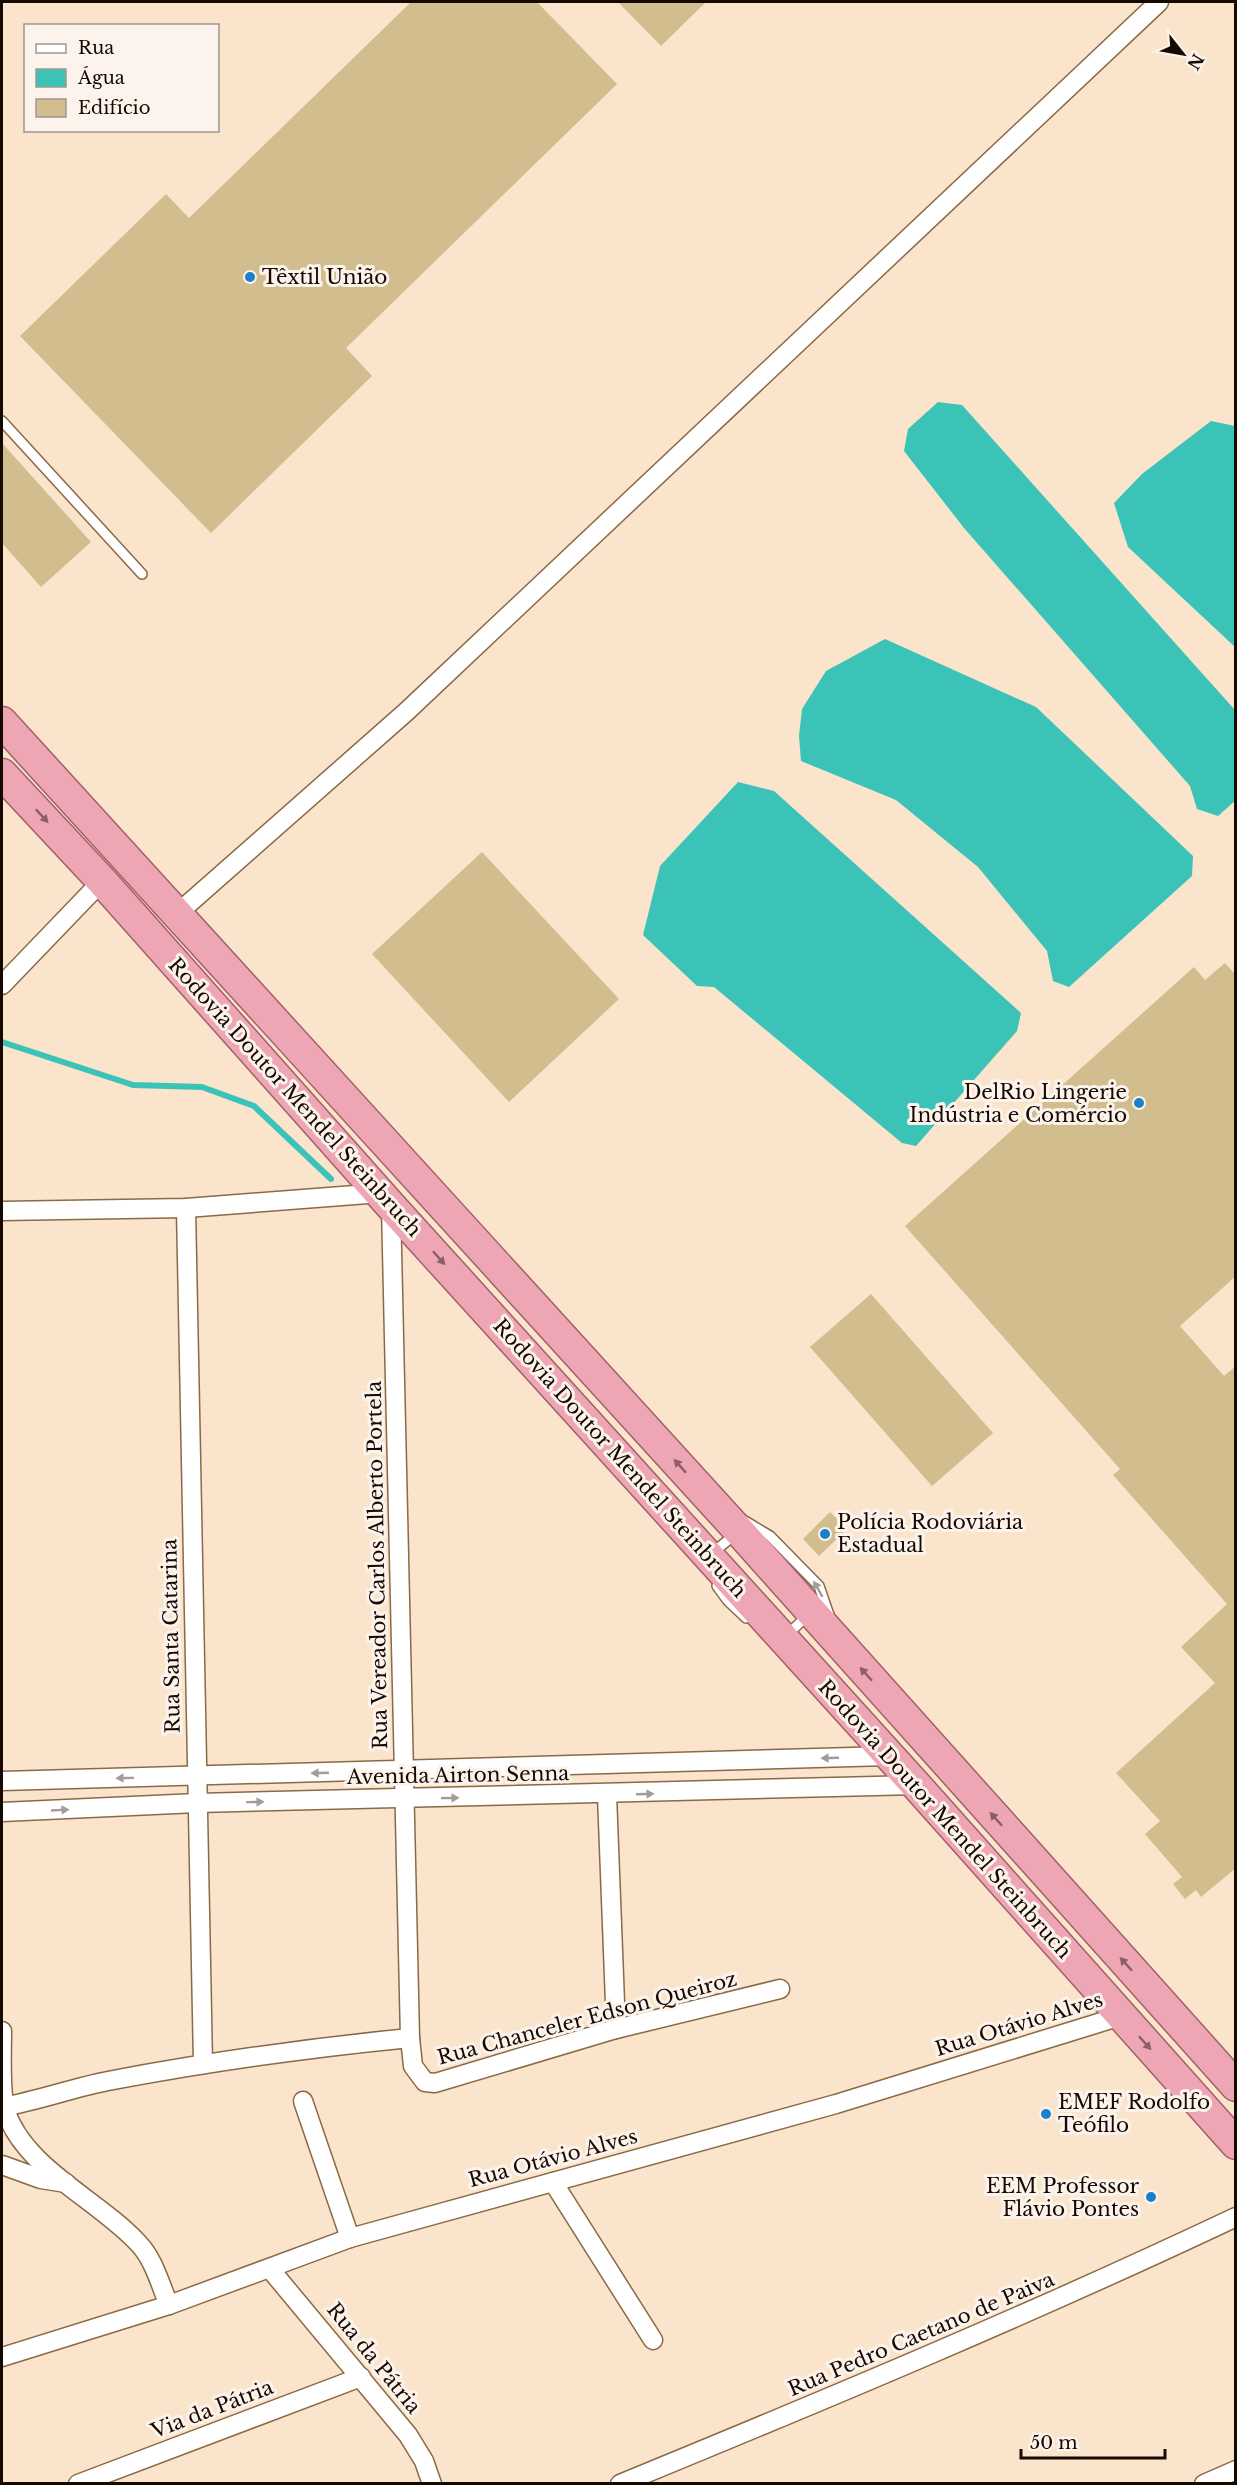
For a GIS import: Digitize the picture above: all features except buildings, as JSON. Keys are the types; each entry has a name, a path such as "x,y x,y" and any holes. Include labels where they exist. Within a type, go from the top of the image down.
{"highway":[{"name":"Rodovia Doutor Mendel Steinbruch","path":"2,722 739,1531 1236,2086"},
{"name":"Rodovia Doutor Mendel Steinbruch","path":"2,774 102,881 708,1556 774,1635 916,1785 1236,2144"}],"street":[{"path":"178,913 406,712 1159,2"},
{"path":"2,984 102,881"},
{"path":"2,1211 186,1208 386,1199"},
{"name":"Rua Vereador Carlos Alberto Portela","path":"386,1199 406,1798 410,2038 413,2066"},
{"name":"Rua Santa Catarina","path":"186,1208 203,2064"},
{"name":"Avenida Airton Senna","path":"2,1781 888,1756"},
{"path":"566,1766 568,1796"},
{"name":"Avenida Airton Senna","path":"2,1812 197,1803 568,1796 916,1785"},
{"path":"607,1795 616,2029"},
{"name":"Rua Chanceler Edson Queiroz","path":"413,2066 425,2082 435,2083 616,2029 780,1989"},
{"name":"Rua Otávio Alves","path":"2,2357 169,2305 350,2238 836,2104 1121,2016"},
{"path":"2,2031 3,2107 27,2149 66,2183 98,2205 139,2244 150,2259 169,2305"},
{"path":"3,2107 104,2082 203,2064 308,2048 410,2038"},
{"path":"303,2101 350,2238"},
{"path":"2,2165 41,2179 66,2183"},
{"path":"553,2182 653,2340"},
{"name":"Rua Pedro Caetano de Paiva","path":"620,2484 779,2419 1107,2278 1236,2217"},
{"name":"Rua da Pátria","path":"270,2269 416,2446 432,2484"},
{"name":"Via da Pátria","path":"78,2484 361,2377"},
{"path":"1204,2484 1236,2470"}],"lane":[{"path":"2,421 142,574"},
{"path":"712,1503 770,1536 819,1586 838,1643"},
{"path":"739,1531 708,1556 716,1583 728,1601 752,1623"},
{"path":"774,1635 811,1613"}],"water":[{"path":"938,402 962,405 1235,710 1235,801 1218,816 1197,809 1190,786 964,528 904,451 908,429"},
{"path":"1211,421 1235,426 1235,647 1128,547 1114,503 1142,474"},
{"path":"885,639 1036,707 1193,856 1192,876 1069,987 1053,981 1047,951 978,867 896,800 801,761 799,736 802,709 826,671"},
{"path":"738,782 774,791 1021,1013 1017,1031 916,1146 902,1143 714,987 697,986 643,935 660,866"}],"waterway":[{"path":"2,1042 133,1085 202,1087 254,1106 331,1179"}],"place":[{"name":"Têxtil União","path":"250,277"},
{"name":"DelRio Lingerie Indústria e Comércio","path":"1139,1103"},
{"name":"Polícia Rodoviária Estadual","path":"825,1534"},
{"name":"EMEF Rodolfo Teófilo","path":"1046,2114"},
{"name":"EEM Professor Flávio Pontes","path":"1151,2197"}]}
